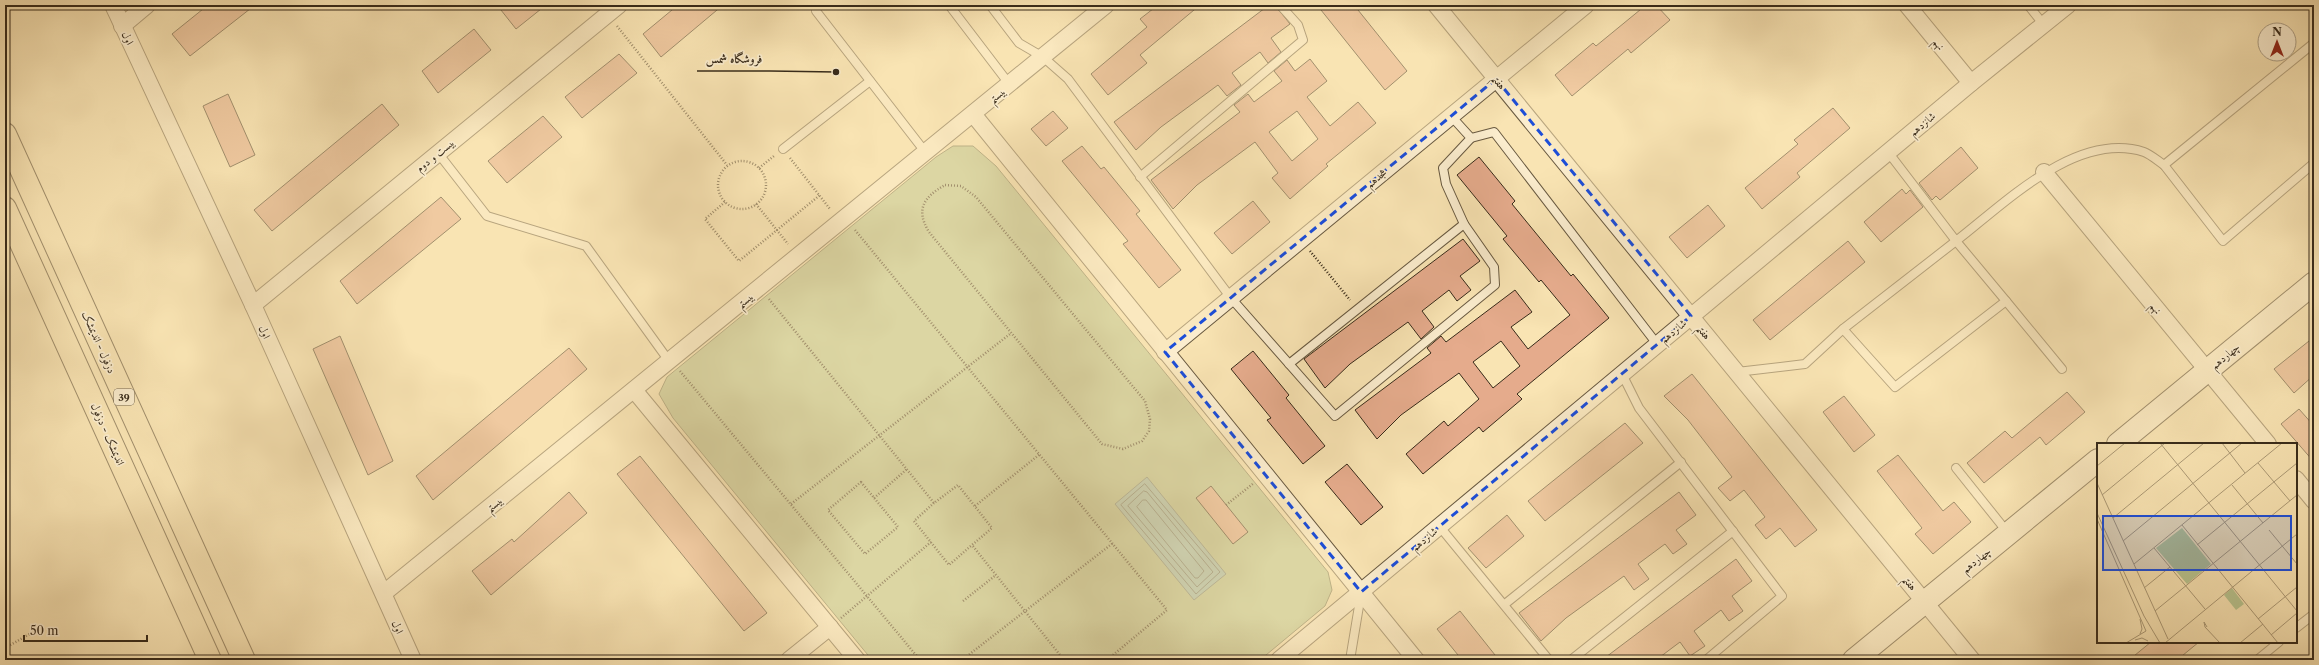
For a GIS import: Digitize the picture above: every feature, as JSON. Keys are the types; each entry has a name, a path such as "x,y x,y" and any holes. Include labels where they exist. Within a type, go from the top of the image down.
{"main road":[{"name":"دزفول - اندیمشک","path":"5,134 244,660"},
{"name":"اندیمشک - دزفول","path":"5,208 210,660"},
{"name":"چهاردهم","path":"2119,443 2314,282"},
{"name":"چهاردهم","path":"1854,660 2097,461"}],"street":[{"name":"اول","path":"113,5 384,593 413,660"},
{"path":"122,26 147,5"},
{"name":"بیستم","path":"384,593 1010,85 1106,5"},
{"name":"هفتم","path":"1436,5 1972,660"},
{"name":"هجدهم","path":"1166,352 1586,5"},
{"name":"نهم","path":"1907,5 1971,83"},
{"name":"شانزدهم","path":"1280,660 1657,344 1971,83 2068,5"},
{"name":"بیست و دوم","path":"252,305 613,9"},
{"path":"973,114 1416,660"},
{"name":"نهم","path":"2044,172 2267,443"},
{"path":"634,390 857,660"},
{"path":"2297,480 2314,501"},
{"path":"789,660 830,627"}],"lane":[{"path":"948,5 1010,85"},
{"path":"990,5 1019,43 1043,57 1068,79 1230,298 1335,416 1495,285 1494,268 1464,224 1446,184 1443,168 1471,138 1494,132 1657,344"},
{"path":"1140,177 1304,40 1298,25 1280,5"},
{"path":"2028,5 2044,24"},
{"path":"816,11 926,153"},
{"path":"2164,165 2314,43"},
{"path":"783,149 870,81"},
{"path":"1451,116 1471,138"},
{"path":"1737,372 1805,364 1843,329 2044,172 2077,157 2112,147 2144,152 2164,165 2223,241 2314,163"},
{"path":"1888,152 1956,241 2062,369"},
{"path":"438,153 487,216 586,246 669,361"},
{"path":"1289,364 1464,224"},
{"path":"1843,329 1895,387 2006,301"},
{"path":"1622,374 1639,408 1782,596 1706,660"},
{"path":"1505,604 1681,462"},
{"path":"1956,468 2009,533"},
{"path":"1440,527 1505,604 1549,660"},
{"path":"1571,660 1733,531"},
{"path":"1350,660 1361,592"},
{"path":"2297,627 2314,614"},
{"path":"2257,660 2278,643"}],"path":[{"path":"613,9 727,165"},
{"path":"759,168 783,149 841,222 857,231 1167,610 1107,660"},
{"path":"740,160 754,163 759,168 764,173 767,186 762,199 751,207 737,208 725,202 718,190 719,176 727,165 740,160"},
{"path":"945,184 962,186 976,196 1145,401 1150,419 1149,431 1142,441 1123,449 1102,444 1010,334 922,220 922,208 930,193 945,184"},
{"path":"725,202 705,219 739,262 820,195"},
{"path":"756,204 798,256"},
{"path":"1301,240 1358,309"},
{"path":"760,287 934,503"},
{"path":"791,504 1010,334"},
{"path":"669,361 683,373 920,660"},
{"path":"975,506 1040,454"},
{"path":"874,498 907,469"},
{"path":"1226,505 1265,474"},
{"path":"861,482 874,498 898,527 865,554 828,510 861,482"},
{"path":"958,484 992,528 949,565 914,521 934,503 958,484"},
{"path":"830,627 931,542"},
{"path":"962,660 1113,543"},
{"path":"972,545 1064,660"},
{"path":"963,601 996,575"},
{"path":"5,648 42,627"}],"highlighted area":[{"path":"1496,79 1691,316 1361,592 1165,352"}],"green space":[{"path":"953,146 973,146 996,166 1328,572 1332,590 1325,606 1260,660 872,660 673,418 659,394 667,377 936,157"}],"water":[{"path":"1147,477 1226,574 1194,600 1115,504"}],"building":[{"path":"208,5 255,5 190,56 172,34"},
{"path":"497,5 546,5 516,29"},
{"path":"678,5 723,5 661,57 643,34"},
{"path":"1158,5 1200,5 1140,55 1147,63 1108,95 1091,74 1147,27 1140,19"},
{"path":"1269,5 1275,5 1290,24 1271,38 1281,52 1268,63 1260,52 1232,73 1241,85 1227,96 1218,85 1161,127 1136,150 1114,122"},
{"path":"1317,5 1354,5 1407,71 1385,90"},
{"path":"1646,5 1656,5 1670,20 1631,53 1628,49 1572,96 1555,75 1593,43 1596,46"},
{"path":"474,29 491,50 438,93 422,71"},
{"path":"619,54 637,73 582,118 565,97"},
{"path":"1310,59 1327,81 1307,97 1330,126 1358,102 1376,123 1326,164 1328,166 1290,199 1272,178 1278,173 1255,142 1197,185 1173,209 1151,180 1240,112 1234,105 1248,94 1254,102 1282,81 1274,71 1287,60 1295,71","holes":["1297,111 1318,139 1292,161 1269,132"]},
{"path":"228,94 255,155 230,167 203,106"},
{"path":"382,104 399,125 272,231 254,210"},
{"path":"1833,108 1850,128 1797,173 1800,177 1762,209 1745,188 1798,144 1794,140"},
{"path":"1053,111 1068,128 1046,146 1031,129"},
{"path":"543,116 562,137 507,183 488,161"},
{"path":"1082,146 1101,169 1104,167 1140,211 1136,214 1181,270 1159,288 1123,244 1128,241 1062,161"},
{"path":"1961,147 1978,168 1940,200 1936,196 1932,200 1919,183"},
{"path":"1479,157 1515,201 1512,204 1571,276 1573,274 1609,318 1517,394 1522,399 1483,432 1479,427 1423,474 1406,454 1444,421 1448,426 1479,399 1459,373 1401,415 1377,439 1355,410 1431,353 1427,348 1441,336 1446,342 1515,290 1532,312 1511,327 1528,349 1570,315 1541,280 1539,282 1503,239 1507,236 1457,175","holes":["1501,341 1520,366 1493,388 1473,362"]},
{"path":"1902,189 1906,194 1910,190 1923,207 1881,242 1864,222"},
{"path":"441,197 461,219 357,304 340,281"},
{"path":"1253,201 1270,222 1232,254 1214,233"},
{"path":"1708,205 1725,226 1687,258 1669,237"},
{"path":"1463,239 1480,261 1460,276 1471,290 1457,301 1449,290 1422,311 1434,327 1421,339 1408,322 1350,364 1325,388 1304,359"},
{"path":"1848,241 1865,262 1770,340 1753,320"},
{"path":"340,336 393,461 368,475 313,349"},
{"path":"2314,337 2314,375 2294,393 2274,369"},
{"path":"569,348 587,369 433,500 416,476"},
{"path":"1253,351 1289,395 1286,398 1325,446 1303,464 1267,420 1271,418 1231,369"},
{"path":"1692,374 1817,530 1795,547 1780,528 1766,539 1755,525 1765,517 1744,490 1730,501 1718,488 1732,477 1688,420 1664,396"},
{"path":"2067,392 2085,412 2046,445 2040,437 1984,483 1967,463 2005,431 2012,438"},
{"path":"1844,396 1875,435 1854,452 1823,412"},
{"path":"2299,409 2314,426 2314,462 2281,424"},
{"path":"1625,423 1643,443 1545,521 1528,501"},
{"path":"1898,455 1943,511 1954,502 1971,522 1933,554 1915,534 1922,528 1877,471"},
{"path":"640,456 767,613 744,631 617,474"},
{"path":"1347,464 1383,507 1361,525 1325,482"},
{"path":"1211,486 1248,532 1233,544 1196,498"},
{"path":"569,492 587,513 491,595 472,571 512,539 514,542"},
{"path":"1679,492 1696,515 1676,530 1687,544 1673,554 1665,544 1638,564 1649,579 1634,590 1624,576 1566,618 1541,641 1519,613"},
{"path":"1507,515 1524,536 1486,568 1468,548"},
{"path":"1736,559 1752,581 1732,596 1743,611 1729,621 1721,610 1694,631 1705,646 1690,656 1680,642 1656,660 1602,660"},
{"path":"1460,611 1499,660 1462,660 1437,629"},
{"path":"2150,643 2198,643 2177,660 2129,660"}],"place":[{"name":"فروشگاه شمس","path":"836,72"}]}
